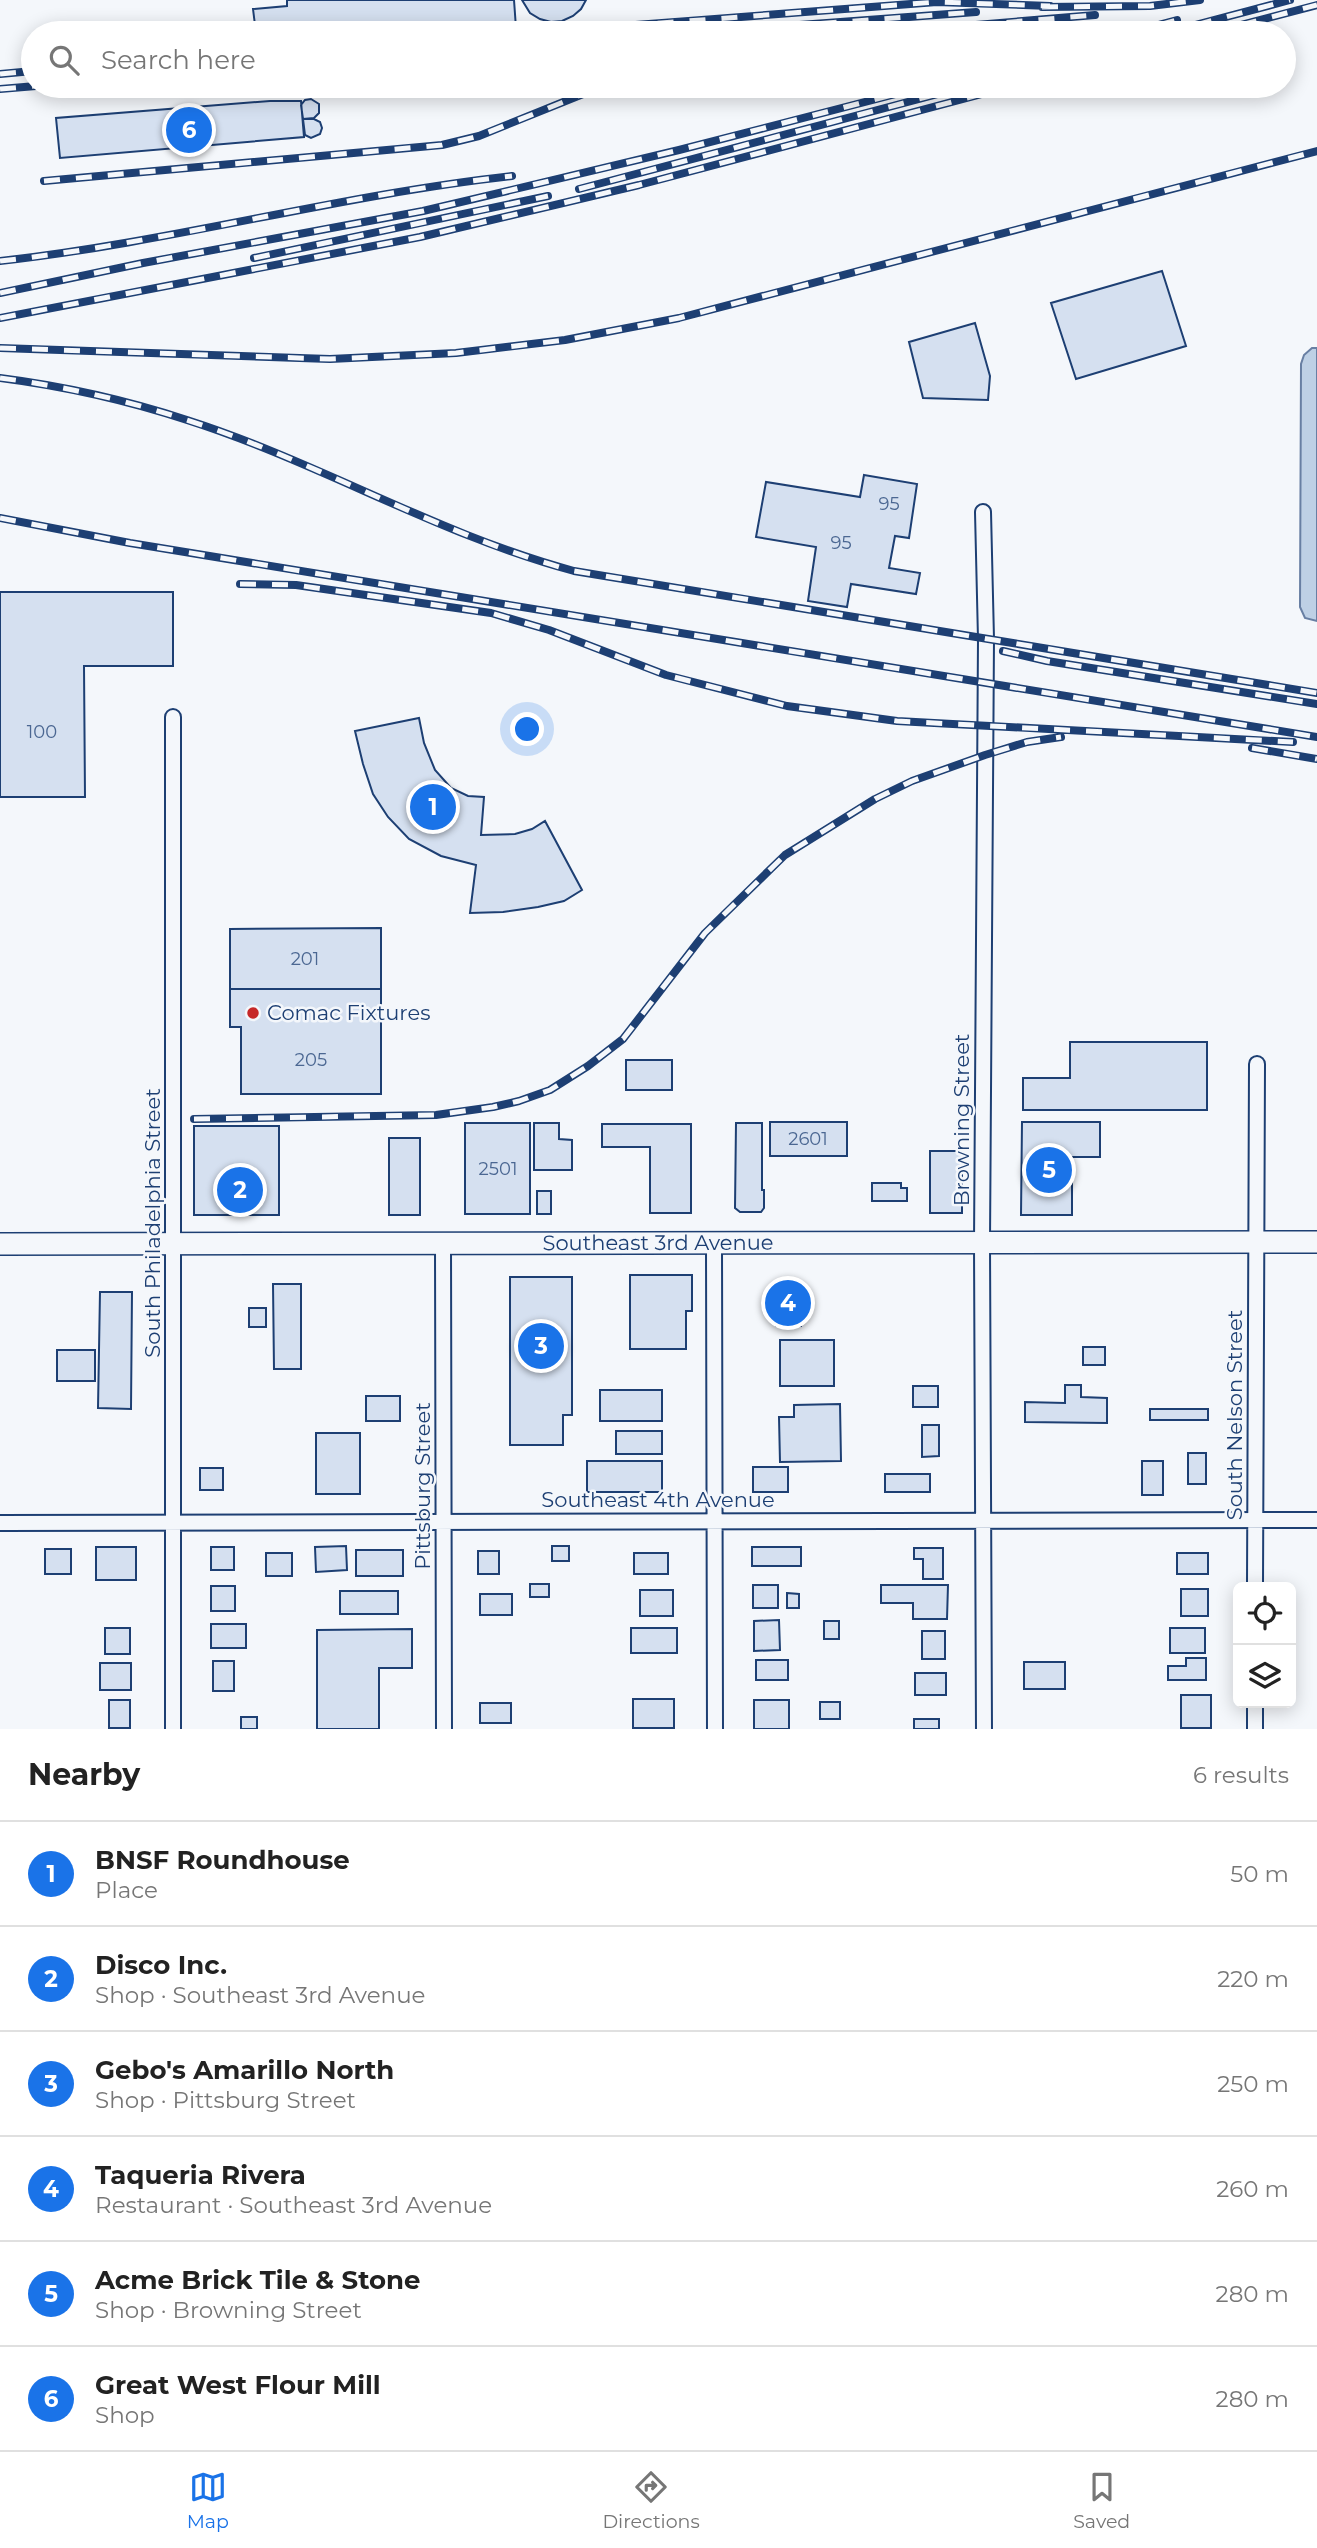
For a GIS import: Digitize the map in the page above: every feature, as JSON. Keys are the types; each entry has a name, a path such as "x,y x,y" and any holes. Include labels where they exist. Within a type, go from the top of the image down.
{"main road":[{"name":"Southeast 3rd Avenue","path":"0,1244 1317,1242"}],"street":[{"name":"Browning Street","path":"983,512 986,639 982,1243 984,1729"},
{"name":"South Philadelphia Street","path":"173,716 173,1729"},
{"name":"South Nelson Street","path":"1255,1582 1258,1064"},
{"name":"Pittsburg Street","path":"443,1242 444,1729"},
{"path":"714,1243 715,1729"},
{"name":"Southeast 4th Avenue","path":"0,1523 1317,1520"},
{"path":"1255,1708 1255,1729"}],"water":[{"path":"1312,348 1317,348 1317,621 1305,618 1300,607 1301,364 1304,355"}],"building":[{"path":"287,0 514,0 516,21 254,21 253,9 287,6"},
{"path":"522,0 586,0 573,16 562,21 547,21 530,13"},
{"path":"311,99 319,104 319,113 314,118 303,119 301,105 305,100"},
{"path":"270,101 301,101 304,137 60,158 56,118"},
{"path":"303,119 320,122 320,134 311,138 305,135"},
{"path":"1162,271 1186,346 1076,379 1051,303"},
{"path":"975,323 990,376 988,400 923,398 909,342"},
{"path":"864,475 917,484 909,538 895,536 889,568 920,573 916,594 851,584 847,607 808,601 816,547 756,537 766,482 860,497"},
{"path":"0,592 173,592 173,666 84,666 85,797 0,797"},
{"path":"419,718 424,743 435,770 451,788 468,796 484,797 481,835 515,834 532,829 545,821 582,890 564,901 538,907 470,913 476,865 441,856 409,839 388,817 373,794 363,764 355,731"},
{"path":"381,928 381,989 230,989 230,929"},
{"path":"230,989 381,989 381,1094 241,1094 241,1027 230,1027"},
{"path":"1070,1042 1207,1042 1207,1110 1023,1110 1023,1078 1070,1078"},
{"path":"626,1060 672,1060 672,1090 626,1090"},
{"path":"770,1122 847,1122 847,1156 770,1156"},
{"path":"1022,1122 1100,1122 1100,1157 1072,1157 1072,1215 1021,1215"},
{"path":"465,1123 530,1123 530,1214 465,1214"},
{"path":"534,1123 559,1123 559,1139 572,1140 572,1170 534,1170"},
{"path":"736,1123 762,1123 764,1208 761,1212 740,1212 735,1208"},
{"path":"602,1124 691,1124 691,1213 650,1213 650,1147 602,1147"},
{"path":"194,1126 279,1126 279,1215 194,1215"},
{"path":"389,1138 420,1138 420,1215 389,1215"},
{"path":"930,1151 962,1151 962,1213 930,1213"},
{"path":"872,1183 901,1183 901,1188 907,1188 907,1201 872,1201"},
{"path":"537,1191 551,1191 551,1214 537,1214"},
{"path":"630,1275 692,1275 692,1311 686,1311 686,1349 630,1349"},
{"path":"510,1277 572,1277 572,1415 563,1415 563,1445 510,1445"},
{"path":"273,1284 301,1284 301,1369 274,1369"},
{"path":"776,1287 801,1287 801,1326 776,1326"},
{"path":"100,1292 132,1292 131,1409 98,1408"},
{"path":"249,1308 266,1308 266,1327 249,1327"},
{"path":"780,1340 834,1340 834,1386 780,1386"},
{"path":"1083,1347 1105,1347 1105,1365 1083,1365"},
{"path":"57,1350 95,1350 95,1381 57,1381"},
{"path":"1065,1385 1081,1385 1081,1397 1107,1398 1107,1423 1025,1422 1025,1402 1065,1403"},
{"path":"913,1386 938,1386 938,1407 913,1407"},
{"path":"600,1390 662,1390 662,1421 600,1421"},
{"path":"366,1396 400,1396 400,1421 366,1421"},
{"path":"840,1404 841,1461 780,1462 779,1417 794,1417 794,1405"},
{"path":"1150,1409 1208,1409 1208,1420 1150,1420"},
{"path":"922,1425 939,1425 939,1456 922,1457"},
{"path":"616,1431 662,1431 662,1454 616,1454"},
{"path":"316,1433 360,1433 360,1494 316,1494"},
{"path":"1188,1453 1206,1453 1206,1484 1188,1484"},
{"path":"587,1461 662,1461 662,1492 587,1492"},
{"path":"1142,1461 1163,1461 1163,1495 1142,1495"},
{"path":"753,1467 788,1467 788,1492 753,1492"},
{"path":"200,1468 223,1468 223,1490 200,1490"},
{"path":"885,1474 930,1474 930,1492 885,1492"},
{"path":"346,1546 347,1570 316,1572 315,1547"},
{"path":"552,1546 569,1546 569,1561 552,1561"},
{"path":"96,1547 136,1547 136,1580 96,1580"},
{"path":"211,1547 234,1547 234,1570 211,1570"},
{"path":"752,1547 801,1547 801,1566 752,1566"},
{"path":"914,1548 943,1548 943,1579 923,1579 923,1559 914,1559"},
{"path":"45,1549 71,1549 71,1574 45,1574"},
{"path":"356,1550 403,1550 403,1576 356,1576"},
{"path":"478,1551 499,1551 499,1574 478,1574"},
{"path":"266,1553 292,1553 292,1576 266,1576"},
{"path":"634,1553 668,1553 668,1574 634,1574"},
{"path":"1177,1553 1208,1553 1208,1574 1177,1574"},
{"path":"530,1584 549,1584 549,1597 530,1597"},
{"path":"753,1585 778,1585 778,1608 753,1608"},
{"path":"881,1585 948,1585 947,1619 913,1619 913,1603 881,1603"},
{"path":"211,1586 235,1586 235,1611 211,1611"},
{"path":"1181,1589 1208,1589 1208,1616 1181,1616"},
{"path":"640,1590 673,1590 673,1616 640,1616"},
{"path":"340,1591 398,1591 398,1614 340,1614"},
{"path":"787,1593 799,1594 799,1608 787,1608"},
{"path":"480,1594 512,1594 512,1615 480,1615"},
{"path":"779,1620 780,1650 754,1651 754,1621"},
{"path":"824,1621 839,1621 839,1639 824,1639"},
{"path":"211,1624 246,1624 246,1648 211,1648"},
{"path":"105,1628 130,1628 130,1654 105,1654"},
{"path":"631,1628 677,1628 677,1653 631,1653"},
{"path":"1170,1628 1205,1628 1205,1653 1170,1653"},
{"path":"412,1629 412,1668 379,1668 379,1729 317,1729 317,1630"},
{"path":"922,1631 945,1631 945,1659 922,1659"},
{"path":"1186,1658 1206,1658 1206,1680 1168,1680 1168,1666 1186,1666"},
{"path":"756,1660 788,1660 788,1680 756,1680"},
{"path":"213,1661 234,1661 234,1691 213,1691"},
{"path":"1024,1662 1065,1662 1065,1689 1024,1689"},
{"path":"100,1663 131,1663 131,1690 100,1690"},
{"path":"915,1673 946,1673 946,1695 915,1695"},
{"path":"1181,1695 1211,1695 1211,1728 1181,1728"},
{"path":"633,1699 674,1699 674,1728 633,1728"},
{"path":"109,1700 130,1700 130,1728 109,1728"},
{"path":"754,1700 789,1700 789,1729 754,1729"},
{"path":"820,1702 840,1702 840,1719 820,1719"},
{"path":"480,1703 511,1703 511,1723 480,1723"},
{"path":"241,1717 257,1717 257,1729 241,1729"},
{"path":"914,1719 939,1719 939,1729 914,1729"}],"railway":[{"path":"1042,7 1150,6 1200,0"},
{"path":"1210,21 1290,0"},
{"path":"688,21 937,2 1050,6"},
{"path":"1256,21 1317,5"},
{"path":"855,21 976,12"},
{"path":"1023,21 1095,15"},
{"path":"0,74 21,72"},
{"path":"0,89 21,87"},
{"path":"44,181 442,145 479,136 573,98"},
{"path":"0,293 143,263 423,211 679,150 880,98"},
{"path":"579,189 923,98"},
{"path":"0,318 420,237 639,185 967,98"},
{"path":"0,348 330,359 456,353 565,340 679,318 1317,151"},
{"path":"0,261 128,242 447,184 512,176"},
{"path":"254,258 548,196"},
{"path":"0,378 94,394 187,420 284,456 475,538 574,571 1317,693"},
{"path":"0,518 130,543 1317,737"},
{"path":"240,584 296,585 491,613 549,630 666,675 787,706 897,721 1293,742"},
{"path":"1003,651 1047,661 1317,704"},
{"path":"194,1119 436,1115 493,1107 550,1090 623,1039 705,933 785,855 875,799 912,781 1027,742 1061,737"},
{"path":"1252,748 1317,759"}],"place":[{"name":"Great West Flour Mill","path":"189,130"},
{"name":"BNSF Roundhouse","path":"433,807"},
{"name":"Comac Fixtures","path":"253,1013"},
{"name":"Acme Brick Tile & Stone","path":"1049,1170"},
{"name":"Disco Inc.","path":"240,1190"},
{"name":"Taqueria Rivera","path":"788,1303"},
{"name":"Gebo's Amarillo North","path":"541,1346"}]}
